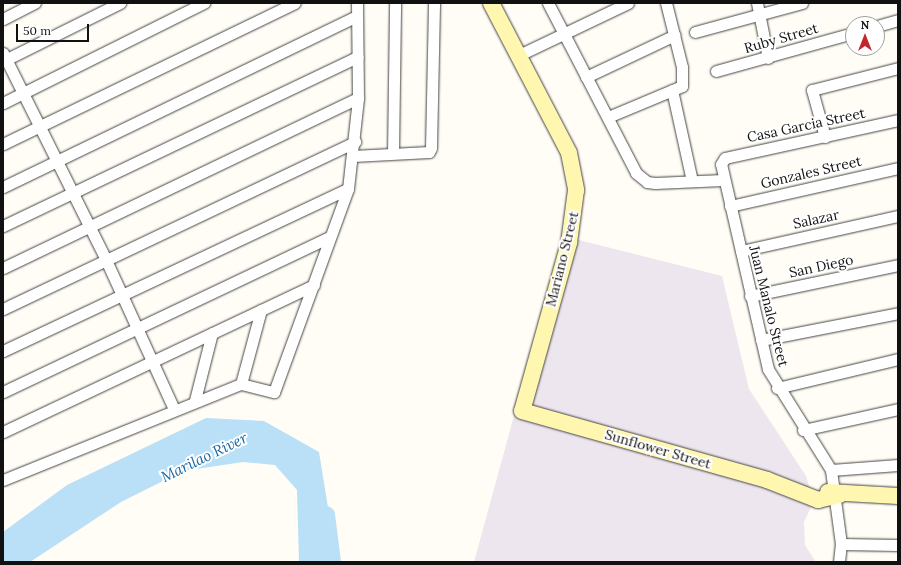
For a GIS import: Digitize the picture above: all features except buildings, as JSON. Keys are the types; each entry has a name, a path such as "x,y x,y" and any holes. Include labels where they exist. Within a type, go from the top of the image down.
{"main road":[{"name":"Mariano Street","path":"491,3 517,56 569,153 576,190 569,243 522,411"},
{"name":"Sunflower Street","path":"522,411 794,490 836,495 898,496"}],"street":[{"path":"3,19 35,3"},
{"path":"120,3 4,58 56,160 87,226 106,260 174,409"},
{"path":"3,103 204,3"},
{"path":"3,144 295,3"},
{"path":"3,480 195,400 241,384 274,392 348,189 355,142 358,98 357,3"},
{"path":"393,153 395,3"},
{"path":"353,156 429,152 431,148 434,3"},
{"path":"548,3 586,77 642,178 655,183 723,180"},
{"path":"517,56 628,3"},
{"path":"608,117 682,86 675,35 666,3"},
{"path":"757,3 768,58"},
{"path":"695,32 802,3"},
{"path":"3,187 56,160 357,16"},
{"path":"885,24 898,20"},
{"path":"586,77 675,35"},
{"name":"Ruby Street","path":"716,71 768,58 845,35"},
{"path":"3,226 358,56"},
{"path":"825,137 812,90 898,68"},
{"path":"672,90 692,181"},
{"path":"3,268 87,226 358,98"},
{"name":"Casa Garcia Street","path":"722,160 898,120"},
{"path":"3,309 355,142"},
{"name":"Juan Manalo Street","path":"722,160 723,180 741,251 750,296 761,340 777,388 803,430 831,470 836,495 841,544 839,562"},
{"name":"Gonzales Street","path":"730,206 898,168"},
{"path":"3,351 348,189"},
{"name":"Salazar","path":"741,251 898,216"},
{"path":"3,392 330,237"},
{"name":"San Diego","path":"750,296 898,265"},
{"path":"3,432 314,285"},
{"path":"241,384 261,310"},
{"path":"761,340 898,313"},
{"path":"195,400 212,333"},
{"path":"777,388 898,359"},
{"path":"803,430 898,409"},
{"path":"831,470 898,465"},
{"path":"841,544 898,545"}],"shaded area":[{"path":"563,236 722,276 749,389 806,476 814,501 804,522 805,545 816,562 474,562"}],"water":[{"path":"206,418 264,421 319,452 331,526 325,562 299,562 297,490 275,465 243,462 183,471 121,502 30,562 3,562 3,532 67,485"}],"waterway":[{"name":"Marilao River","path":"326,515 332,562"}]}
